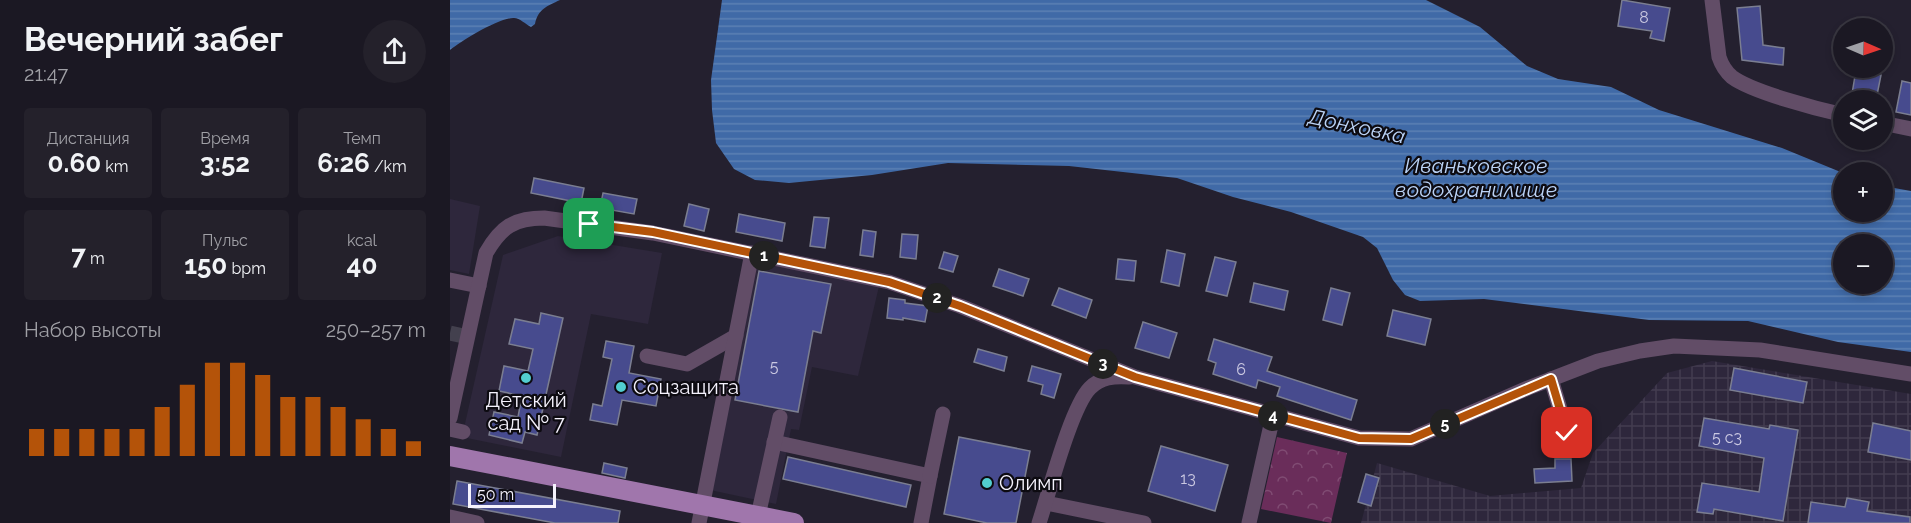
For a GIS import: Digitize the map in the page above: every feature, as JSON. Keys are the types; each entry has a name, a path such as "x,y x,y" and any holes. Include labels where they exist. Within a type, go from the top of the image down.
{"main road":[{"path":"450,456 701,514 758,516 794,523"}],"street":[{"path":"1709,1 1719,57 1727,72 1752,88 1833,112"},
{"path":"1893,125 1911,129"},
{"path":"450,418 486,253 497,234 510,225 527,218 636,226 752,254 889,282 960,306 1135,377 1359,438 1411,439 1598,361 1674,346 1760,350 1911,374"},
{"path":"701,514 752,254"},
{"path":"450,280 479,286"},
{"path":"647,356 687,364 736,336"},
{"path":"1039,523 1080,404 1089,389 1110,377 1135,377"},
{"path":"1551,379 1572,448"},
{"path":"921,523 943,414"},
{"path":"1249,523 1273,416"},
{"path":"758,516 780,417"},
{"path":"774,442 930,476"},
{"path":"1046,503 1144,523"},
{"path":"450,518 477,523"}],"shaded area":[{"path":"450,199 480,206 469,274 450,270"},
{"name":"Детский сад № 7","path":"558,236 662,253 648,324 591,314 561,457 462,437 503,255"},
{"path":"757,262 879,286 858,376 812,367 799,430 791,429 776,504 710,490"},
{"path":"1712,361 1911,394 1911,523 1361,523 1377,463 1490,496 1581,488 1593,453 1667,373"}],"green space":[{"path":"1277,437 1347,453 1331,523 1261,509"}],"water":[{"path":"450,0 560,0 544,9 531,27 514,18 500,21 450,50"},
{"name":"Иваньковское водохранилище","path":"722,0 1426,0 1480,27 1527,66 1558,79 1611,87 1659,110 1782,148 1833,169 1833,222 1893,222 1893,188 1911,191 1911,352 1838,342 1748,321 1649,320 1484,299 1420,301 1405,295 1393,280 1377,248 1363,237 1291,212 1233,197 1177,178 1069,166 948,163 872,175 789,183 755,180 734,169 716,143 711,80"}],"building":[{"path":"1622,0 1670,8 1664,41 1650,38 1652,31 1618,26"},
{"path":"1760,6 1763,45 1784,48 1783,65 1742,60 1737,8"},
{"path":"1855,78 1880,78 1878,90 1853,90"},
{"path":"1902,81 1911,83 1911,115 1896,112"},
{"path":"534,178 584,188 581,203 531,193"},
{"path":"603,193 637,199 634,214 600,208"},
{"path":"689,204 709,209 704,231 684,226"},
{"path":"739,214 785,223 782,241 736,232"},
{"path":"814,217 829,218 825,248 810,246"},
{"path":"863,230 876,232 873,257 860,255"},
{"path":"902,234 918,235 916,259 900,257"},
{"path":"1167,250 1185,254 1179,286 1161,282"},
{"path":"944,252 958,256 953,272 939,268"},
{"path":"1215,257 1236,262 1227,296 1206,291"},
{"path":"1118,259 1136,261 1134,281 1116,279"},
{"path":"999,269 1029,279 1023,296 993,286"},
{"path":"759,271 831,284 821,333 813,331 798,412 735,400"},
{"path":"1254,283 1288,291 1284,310 1250,302"},
{"path":"1059,288 1092,300 1086,318 1052,305"},
{"path":"1331,288 1350,293 1342,325 1323,320"},
{"path":"889,298 928,306 925,322 887,318"},
{"path":"1393,310 1431,319 1425,345 1387,336"},
{"path":"541,313 563,318 537,435 525,432 522,443 489,435 494,412 518,417 522,396 499,391 504,366 528,371 533,349 509,344 515,319 539,324"},
{"path":"1143,322 1177,333 1169,358 1135,348"},
{"path":"1214,339 1272,357 1267,371 1357,400 1351,420 1277,396 1280,387 1258,380 1256,388 1213,374 1216,363 1208,360"},
{"name":"Соцзащита","path":"606,341 634,346 629,373 661,379 656,406 622,400 617,425 590,420 593,404 602,406 612,359 603,357"},
{"path":"978,349 1007,357 1004,371 974,362"},
{"path":"1032,366 1061,374 1054,398 1041,394 1043,385 1028,381"},
{"path":"1734,368 1807,382 1803,403 1730,390"},
{"path":"1704,418 1769,429 1770,425 1798,430 1783,521 1714,509 1713,514 1697,512 1702,483 1759,492 1764,458 1699,446"},
{"path":"1873,423 1911,431 1911,460 1868,452"},
{"name":"Олимп","path":"959,437 1030,451 1016,523 987,523 944,514"},
{"path":"1161,446 1228,465 1215,511 1148,491"},
{"path":"788,457 911,485 906,507 783,479"},
{"path":"1555,459 1571,459 1572,481 1535,483 1534,469 1555,468"},
{"path":"604,463 627,468 625,478 602,473"},
{"path":"1366,474 1379,478 1371,506 1358,502"},
{"path":"457,481 620,511 618,523 555,523 453,504"},
{"path":"1847,498 1869,502 1867,511 1910,517 1910,523 1808,523 1811,502 1845,507"}],"tunnel":[{"path":"450,333 468,337"}],"place":[{"name":"Детский сад № 7","path":"526,378"},
{"name":"Соцзащита","path":"621,387"},
{"name":"Олимп","path":"987,483"}],"route":[{"path":"589,224 653,232 889,282 960,306 1135,377 1359,438 1411,439 1551,379 1567,433"}],"water label":[{"name":"Донховка","path":"1357,126"}]}
